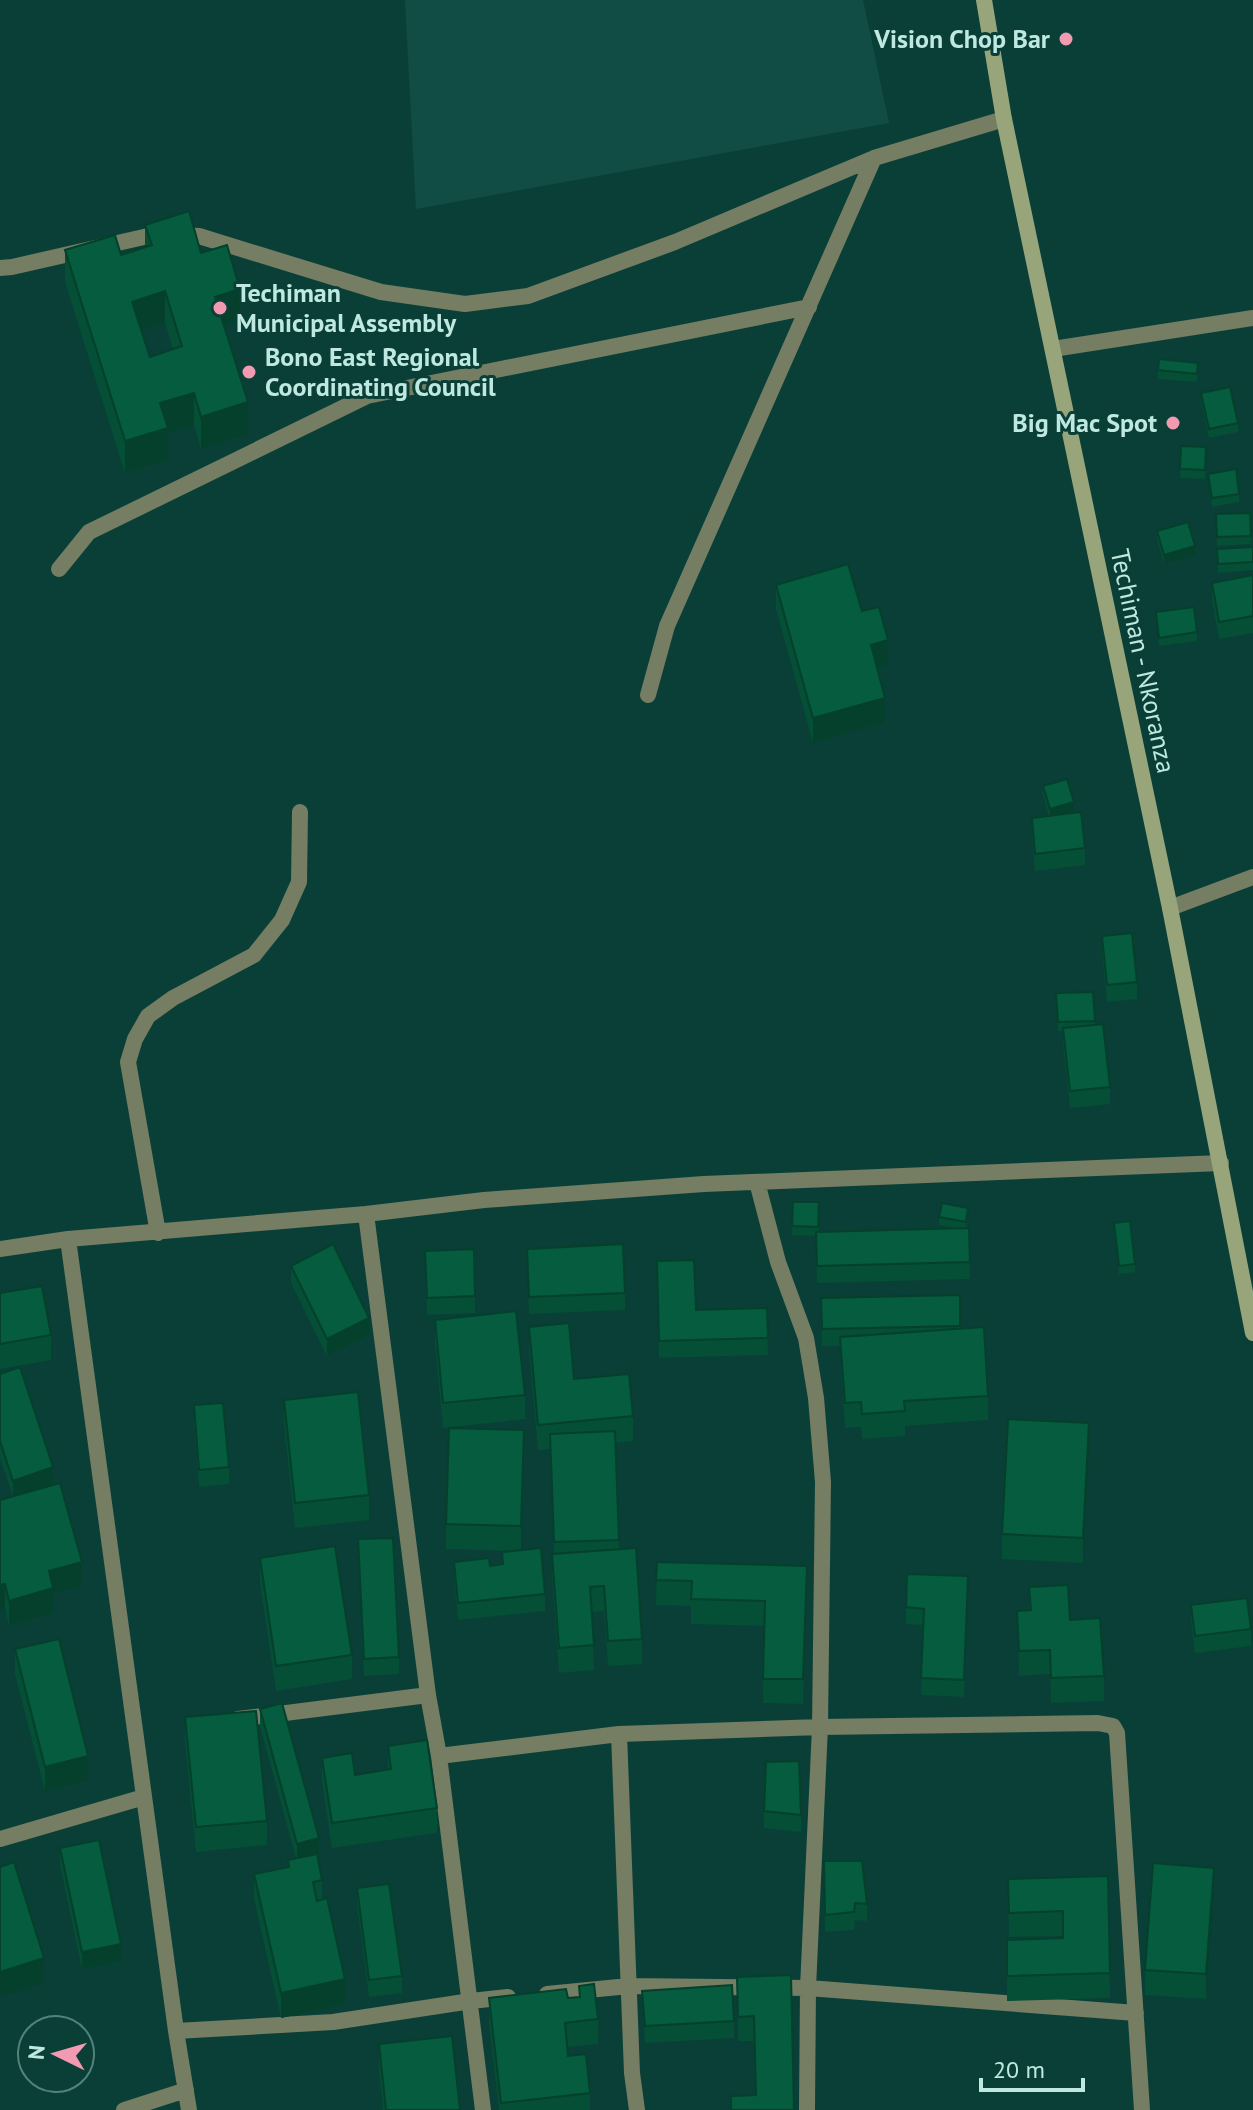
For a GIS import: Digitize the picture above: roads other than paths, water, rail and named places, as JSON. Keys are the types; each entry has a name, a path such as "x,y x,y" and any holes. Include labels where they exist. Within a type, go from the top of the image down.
{"main road":[{"name":"Techiman - Nkoranza","path":"984,0 1004,119 1221,1163 1246,1261 1253,1333"}],"street":[{"path":"0,268 157,234 199,236 381,292 465,304 528,296 675,242 874,158 1004,119"},
{"path":"648,695 667,626 874,158"},
{"path":"59,569 89,532 367,396 809,307"},
{"path":"1053,349 1253,318"},
{"path":"158,1233 128,1062 135,1039 148,1016 173,998 254,955 282,920 299,882 300,812"},
{"path":"1170,908 1253,877"},
{"path":"0,1249 68,1239 366,1214 484,1200 757,1182 1221,1163"},
{"path":"757,1182 778,1262 806,1338 816,1398 823,1482 820,1727 808,1988 807,2110"},
{"path":"366,1214 483,2110"},
{"path":"68,1239 189,2110"},
{"path":"238,1719 428,1695"},
{"path":"439,1756 619,1734 820,1727 1098,1723 1113,1726 1117,1733 1142,2110"},
{"path":"619,1734 632,2073 637,2110"},
{"path":"0,1839 144,1797"},
{"path":"176,2031 333,2022 471,2001 629,1986 808,1988 1136,2013"},
{"path":"124,2110 186,2090"}],"place":[{"name":"Vision Chop Bar","path":"1066,39"},
{"name":"Techiman Municipal Assembly","path":"220,308"},
{"name":"Bono East Regional Coordinating Council","path":"249,372"},
{"name":"Big Mac Spot","path":"1173,423"}]}
